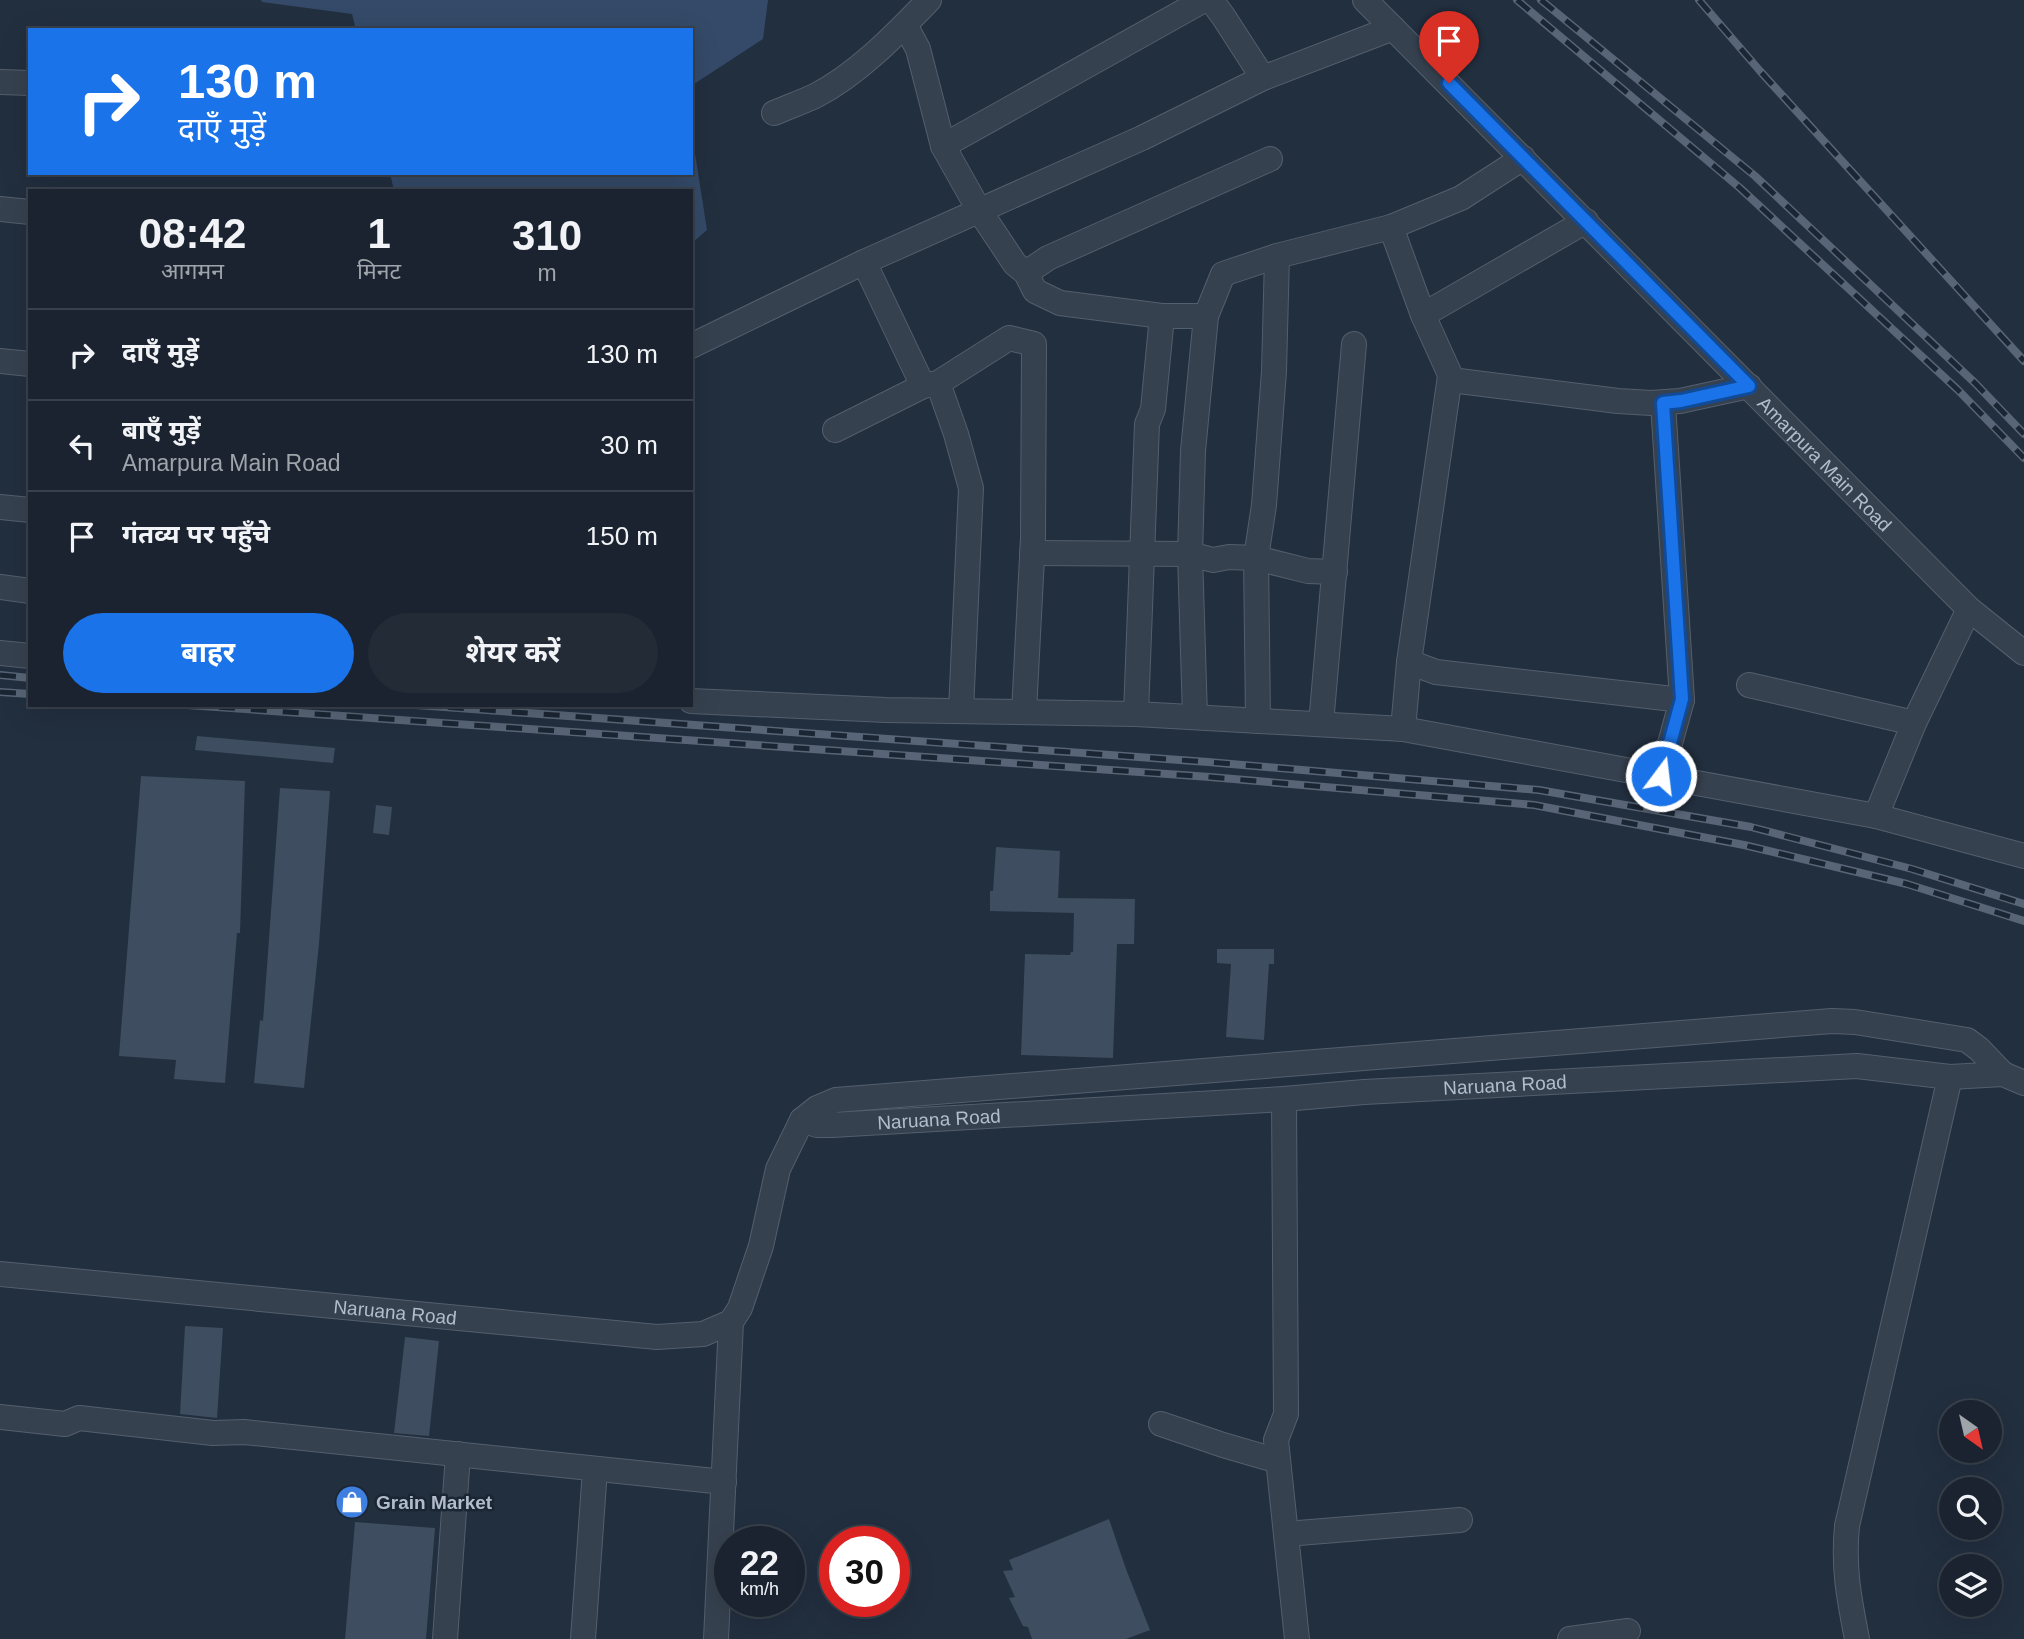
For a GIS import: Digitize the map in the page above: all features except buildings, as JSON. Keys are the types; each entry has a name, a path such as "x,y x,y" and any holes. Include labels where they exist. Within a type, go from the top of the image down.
{"street":[{"path":"774,113 817,95 860,66 929,0"},
{"path":"943,146 1204,0"},
{"path":"1211,0 1263,78"},
{"name":"Amarpura Main Road","path":"1366,0 1969,609 2024,653"},
{"path":"905,25 918,49 943,146 979,210 1015,264 1026,273 1035,290 1060,303 1162,316 1206,316"},
{"path":"693,345 864,262 1142,138 1263,78 1393,28"},
{"path":"0,82 28,83"},
{"path":"1195,717 1190,554 1193,451 1206,316 1223,274 1277,256 1391,227 1461,198 1523,158"},
{"path":"1026,273 1048,258 1270,159"},
{"path":"0,209 28,212"},
{"path":"1423,315 1586,221"},
{"path":"1391,227 1423,315 1452,379 1618,401 1663,403 1749,386"},
{"path":"1258,721 1256,558 1264,505 1274,371 1277,256"},
{"path":"864,262 956,434 971,488 961,711"},
{"path":"1136,714 1147,424 1153,409 1162,316"},
{"path":"835,430 931,384 1009,338 1034,344 1032,552 1024,712"},
{"path":"1321,724 1354,344"},
{"path":"0,361 28,364"},
{"path":"1403,729 1409,662 1450,376"},
{"path":"1661,776 1682,699 1663,403"},
{"path":"0,508 28,510"},
{"path":"1032,552 1190,554 1213,560 1229,557 1256,558 1308,570 1335,572"},
{"path":"0,587 28,591"},
{"path":"1876,816 1914,723 1969,609"},
{"path":"0,653 28,656"},
{"path":"1409,662 1436,671 1682,699"},
{"path":"1749,685 1914,723"},
{"path":"693,701 872,709 1136,714 1403,729 1876,816 2024,856"},
{"path":"716,1639 731,1322 740,1307 761,1246 778,1169 802,1120 817,1108 843,1098 1832,1021 1855,1022 1967,1041 2013,1079"},
{"name":"Naruana Road","path":"802,1120 817,1125 832,1125 1364,1092 1857,1066 1950,1077 2013,1079"},
{"path":"1857,1639 1846,1584 1847,1525 1950,1077"},
{"path":"1284,1099 1286,1415 1276,1440 1297,1639"},
{"name":"Naruana Road","path":"0,1274 657,1337 703,1334 731,1322"},
{"path":"0,1417 65,1424 79,1418 213,1433 244,1432 723,1482"},
{"path":"1161,1424 1278,1461"},
{"path":"444,1639 458,1454"},
{"path":"583,1639 595,1468"},
{"path":"1286,1534 1460,1520"},
{"path":"1570,1639 1628,1631"}],"water":[{"path":"261,0 768,0 763,39 693,85 693,28 356,28 352,14"},
{"path":"693,141 707,230 693,242 693,189 394,189 390,175 693,175"}],"railway":[{"path":"1517,0 1740,188 1958,390 2024,458"},
{"path":"1541,0 1755,176 1975,383 2024,434"},
{"path":"1699,0 1760,71 2024,361"},
{"path":"0,675 28,678"},
{"path":"0,692 28,694"},
{"path":"215,707 1210,777 1534,805 1744,845 1907,884 2024,921"},
{"path":"444,707 1208,762 1539,790 1751,827 1912,869 2024,904"}],"place":[{"name":"Grain Market","path":"352,1502"}],"route":[{"path":"1449,83 1749,386 1663,403 1682,699 1661,776"}]}
